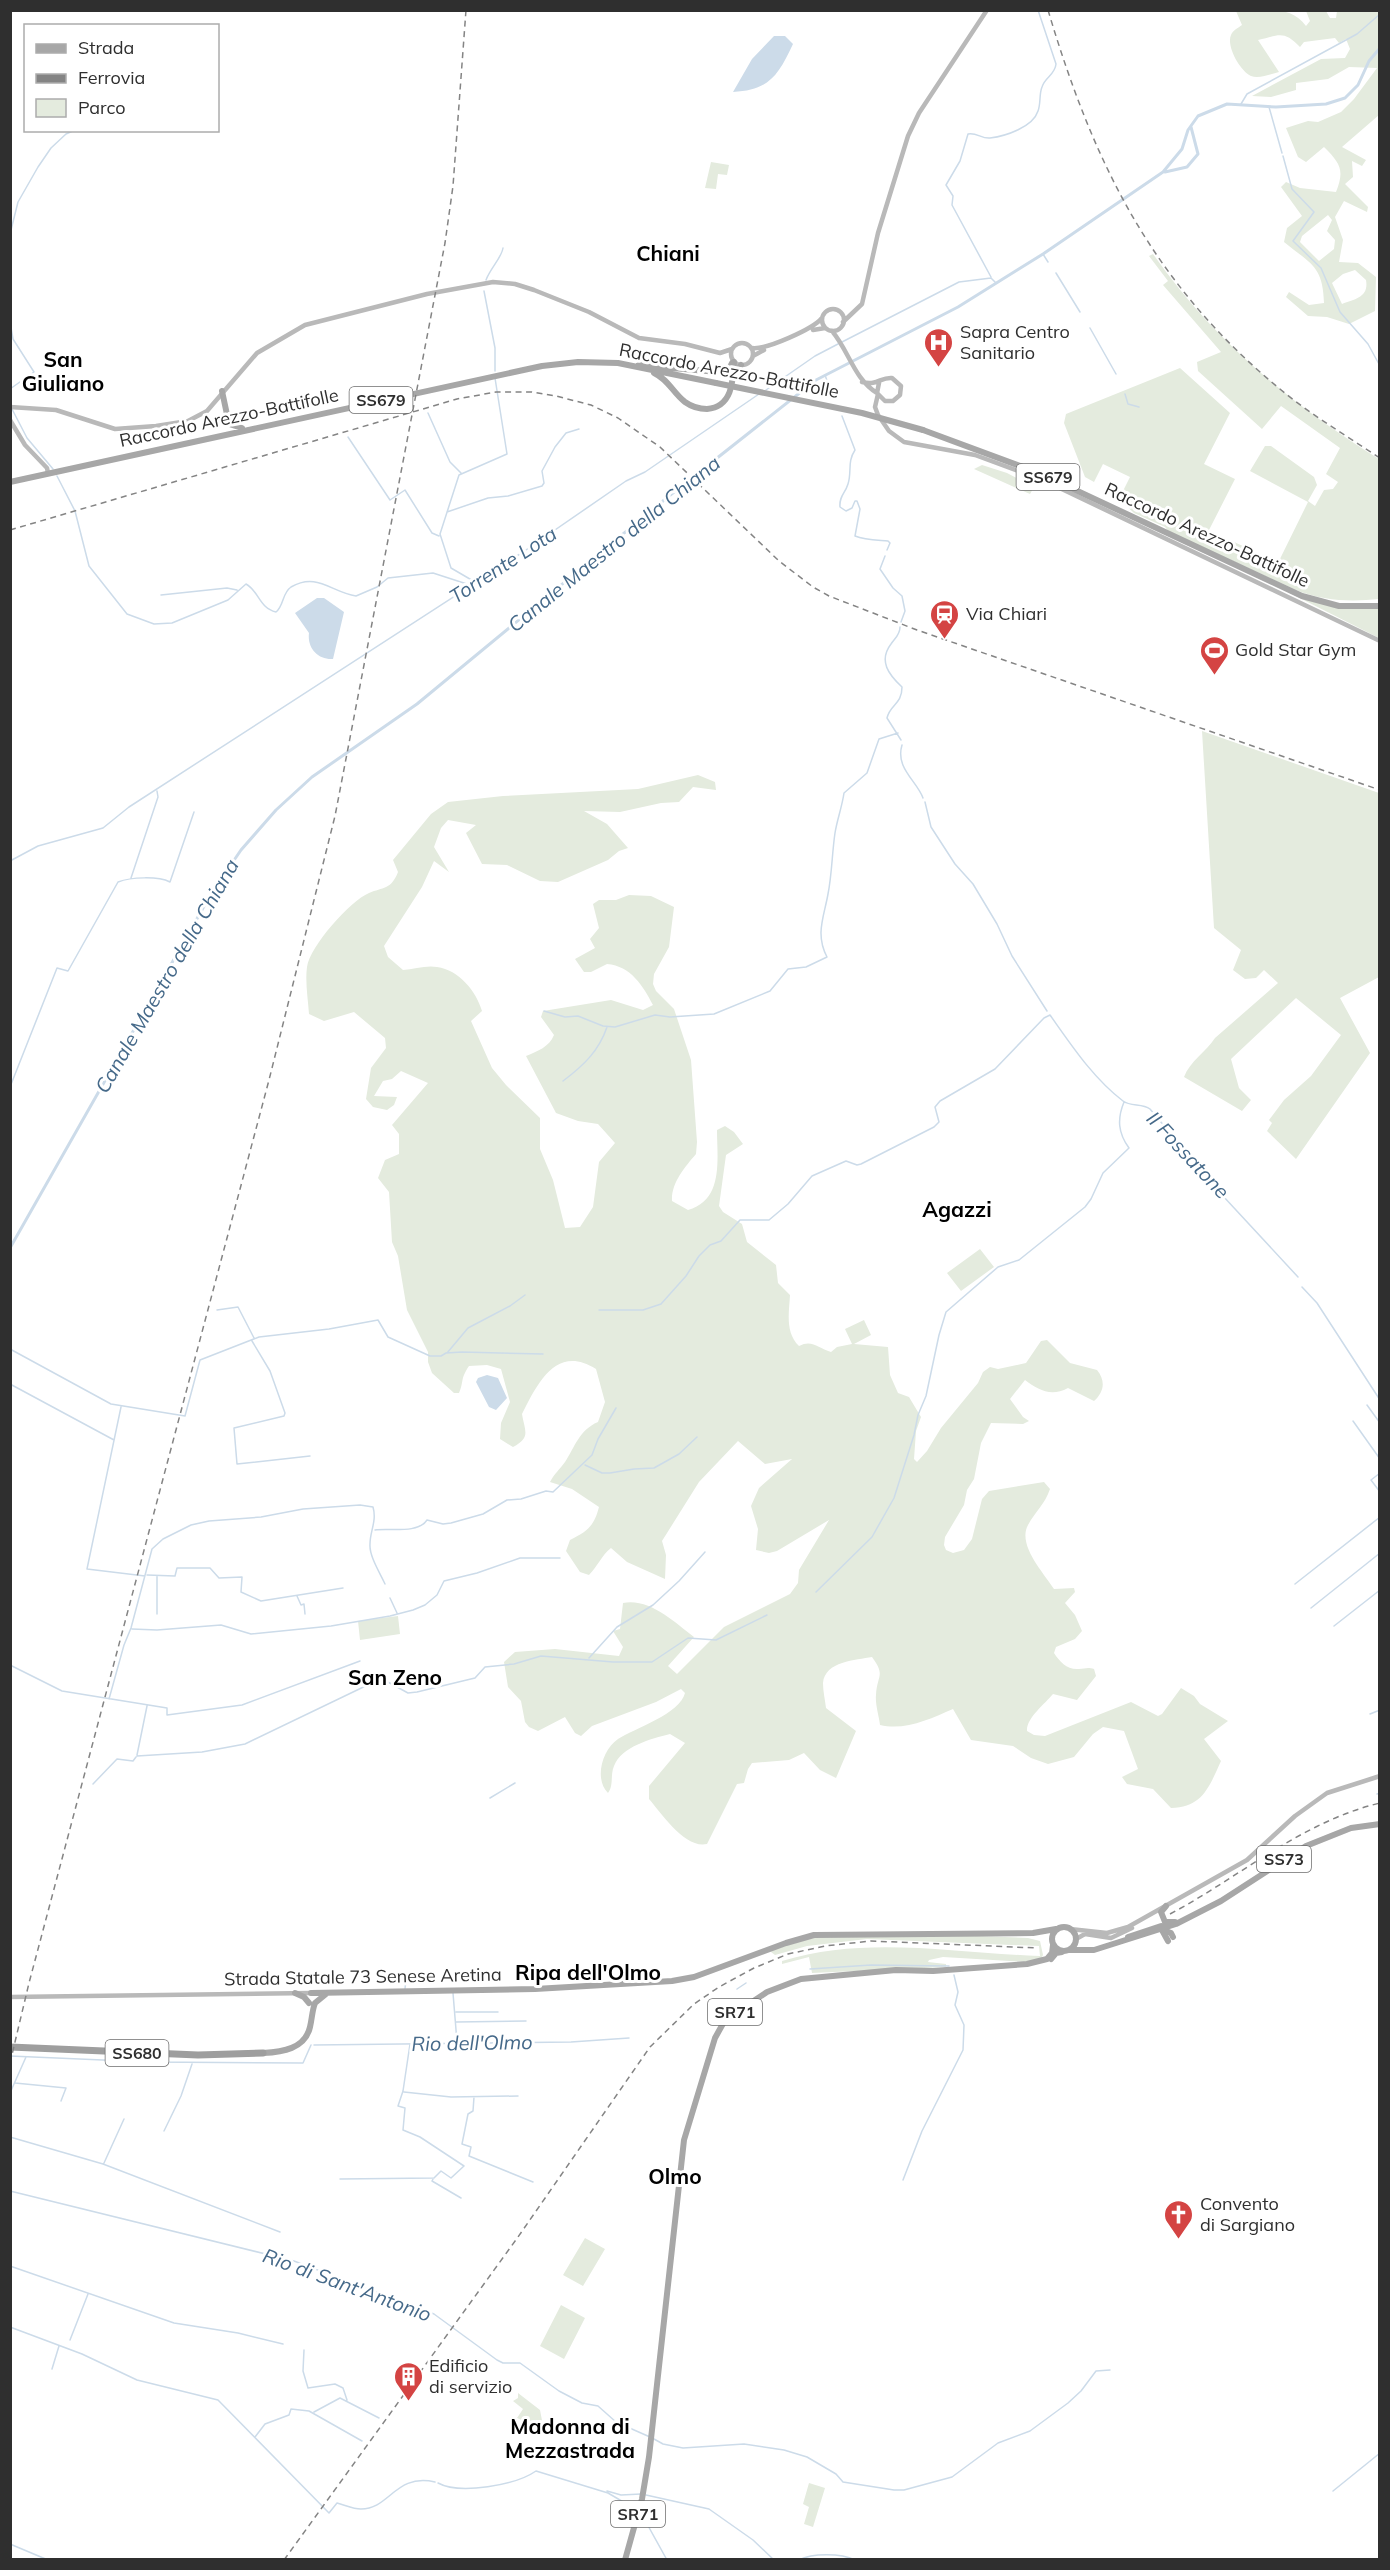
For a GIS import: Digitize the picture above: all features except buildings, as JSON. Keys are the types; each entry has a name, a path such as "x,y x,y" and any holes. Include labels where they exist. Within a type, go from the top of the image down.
{"highway":[{"name":"SS680","path":"10,2045 263,2053"}],"main road":[{"path":"832,331 838,329 858,309 863,298 878,233 908,136 919,113 987,10"},
{"path":"12,407 56,410 108,428 156,426 188,421 202,415 267,345 317,321 427,294 493,282 515,284 534,290 589,312 639,338 685,344 720,353 735,361 750,362 753,356 752,348"},
{"path":"720,353 742,343 752,348 765,347 812,328 829,310 851,314"},
{"path":"839,312 843,322"},
{"path":"822,318 825,328"},
{"path":"753,356 810,331 825,328 832,331 841,342 862,382 885,401"},
{"path":"838,329 841,342"},
{"path":"646,369 664,378 694,408 711,408 719,406 727,399 733,380 735,361 732,349"},
{"path":"618,363 718,372 729,369 735,361"},
{"name":"Raccordo Arezzo-Battifolle","path":"10,482 47,471 60,471 542,366 578,362 618,363 862,413 923,430 1039,473 1302,596 1339,606 1380,606"},
{"path":"862,382 879,383 885,378 892,378 901,386 897,399 879,404 876,410"},
{"path":"677,393 677,387 681,381 703,380"},
{"path":"879,383 876,410 889,431 904,442 975,455 1045,481 1380,641"},
{"path":"222,391 229,424 237,428 255,428"},
{"path":"10,420 25,445 47,471"},
{"path":"36,476 40,469 39,461"},
{"path":"1076,1940 1070,1929 1087,1929 1103,1934 1115,1932 1166,1906 1247,1860 1295,1816 1327,1793 1380,1776"},
{"name":"SS73","path":"1062,1952 1094,1950 1162,1929 1197,1915 1306,1846 1351,1828 1380,1824"},
{"path":"1166,1906 1161,1912 1163,1920 1168,1923 1176,1922"},
{"path":"1071,1950 1076,1940 1085,1934 1106,1938 1121,1935 1166,1906"},
{"path":"1128,1937 1162,1929 1171,1937 1173,1928 1197,1915"},
{"name":"SS73","path":"1076,1940 1080,1947 1089,1949 1197,1915"},
{"name":"Strada Statale 73 Senese Aretina","path":"10,1997 535,1989 672,1981 694,1977 814,1935 1033,1933 1063,1927 1070,1929"},
{"path":"1052,1943 1056,1929"},
{"name":"Strada Statale 73 Senese Aretina","path":"1033,1933 1047,1936 1062,1952"},
{"name":"SR71","path":"958,1970 1043,1961 1050,1956 1052,1943"},
{"name":"SR71","path":"625,2559 642,2499 649,2457 684,2140 715,2038 721,2026 732,2014 768,1992 801,1978 896,1970 969,1971 1038,1965 1062,1952"},
{"path":"295,1993 304,1997 310,2006"},
{"name":"SS680","path":"263,2053 291,2049 300,2043 310,2029 311,1993"},
{"name":"SS680","path":"311,2018 317,2000 324,1995 339,1993"}],"green space":[{"path":"1236,11 1283,11 1292,14 1306,26 1310,21 1306,11 1326,11 1330,18 1336,18 1337,11 1379,11 1379,115 1342,147 1366,160 1362,166 1352,161 1353,177 1345,184 1368,207 1367,212 1344,201 1335,217 1343,240 1339,262 1358,263 1376,277 1375,311 1349,324 1327,317 1308,316 1286,297 1289,292 1309,305 1324,303 1318,273 1308,261 1284,242 1287,228 1302,216 1281,187 1286,182 1300,188 1336,192 1340,172 1337,162 1324,147 1306,162 1298,157 1286,128 1308,121 1318,122 1341,112 1354,99 1377,68 1349,67 1328,79 1296,83 1296,90 1271,97 1252,96 1321,59 1345,58 1350,49 1346,39 1339,43 1335,38 1304,42 1300,47 1290,38 1281,35 1258,40 1279,72 1254,77 1239,64 1230,45 1232,33 1242,25","holes":["1328,215 1332,220 1327,231 1335,240 1334,249 1319,261 1300,242 1302,236","1355,270 1366,280 1365,290 1352,301 1342,304 1332,283 1343,274"]},
{"path":"711,162 729,165 727,175 718,174 716,189 705,188"},
{"path":"1153,254 1201,315 1255,368 1315,416 1379,459 1379,599 1337,600 1296,590 1134,513 1119,499 1130,477 1103,464 1094,482 1085,477 1064,423 1066,414 1180,368 1230,413 1204,464 1235,479 1209,530 1274,561 1272,567 1276,567 1308,502 1250,471 1265,446 1271,446 1314,477 1317,485 1308,501 1315,506 1324,490 1333,489 1338,482 1326,474 1340,448 1281,406 1262,429 1198,371 1197,362 1221,352 1163,285 1168,281 1149,256"},
{"path":"982,465 1007,473 1034,487 1030,494 974,469"},
{"path":"1270,583 1341,608 1379,609 1379,638"},
{"path":"1202,731 1379,793 1379,977 1340,998 1370,1053 1296,1159 1267,1131 1272,1123 1269,1120 1284,1100 1311,1076 1341,1035 1296,998 1231,1059 1239,1088 1251,1100 1242,1111 1184,1077 1190,1066 1215,1038 1278,983 1264,970 1256,978 1245,979 1233,970 1241,950 1214,928"},
{"path":"698,775 715,782 716,790 693,787 679,802 661,803 620,812 584,811 607,824 628,848 619,851 608,860 558,882 540,881 507,865 482,864 466,833 476,825 448,820 441,828 434,847 449,872 434,861 422,887 384,946 388,957 403,970 429,966 452,972 466,983 476,996 482,1011 471,1021 492,1068 540,1118 540,1149 553,1180 565,1228 580,1227 593,1207 599,1162 615,1143 598,1124 578,1121 556,1113 526,1056 546,1046 554,1035 541,1017 543,1011 611,1000 643,1010 653,1005 635,978 623,969 607,964 591,972 584,972 575,959 595,948 590,939 599,928 593,904 599,900 616,900 629,895 651,896 674,907 669,947 654,974 653,984 656,991 674,1009 691,1060 697,1142 696,1154 676,1182 672,1201 688,1210 700,1205 708,1197 716,1177 717,1130 725,1126 734,1132 743,1144 726,1155 719,1206 723,1212 742,1224 747,1242 776,1265 778,1283 790,1295 790,1328 799,1346 808,1343 831,1352 837,1347 852,1344 845,1329 864,1320 871,1335 854,1344 888,1347 890,1375 898,1393 909,1397 921,1417 916,1431 914,1459 917,1462 978,1383 983,1372 990,1367 998,1369 1026,1363 1041,1341 1047,1340 1070,1363 1097,1370 1102,1378 1103,1386 1094,1401 1068,1388 1050,1392 1035,1387 1025,1380 1010,1399 1023,1417 1029,1421 1023,1424 991,1423 981,1443 974,1479 967,1490 964,1505 945,1537 944,1545 946,1550 953,1553 964,1550 972,1539 982,1499 989,1491 1044,1482 1050,1489 1028,1525 1026,1541 1033,1558 1054,1589 1074,1588 1075,1592 1065,1603 1075,1615 1082,1631 1075,1639 1056,1647 1054,1653 1067,1667 1094,1669 1096,1676 1077,1700 1053,1694 1033,1716 1027,1731 1034,1735 1045,1736 1131,1702 1158,1716 1162,1714 1181,1688 1194,1696 1200,1704 1228,1721 1204,1739 1221,1761 1204,1794 1191,1804 1171,1808 1153,1789 1127,1784 1122,1777 1138,1769 1124,1731 1103,1727 1093,1734 1074,1757 1048,1764 1031,1758 1013,1746 971,1740 953,1709 908,1725 880,1725 876,1699 880,1672 872,1657 842,1663 829,1670 825,1676 823,1686 826,1708 856,1731 836,1778 820,1770 804,1753 789,1760 752,1763 744,1783 737,1784 707,1844 699,1844 682,1836 649,1799 649,1786 685,1743 670,1734 638,1744 618,1759 613,1769 608,1793 601,1780 604,1757 612,1744 675,1708 685,1693 681,1689 656,1702 592,1726 581,1736 575,1733 565,1717 538,1731 529,1727 525,1722 521,1701 508,1687 504,1662 515,1652 555,1649 619,1656 623,1647 613,1631 620,1629 623,1603 633,1602 661,1612 694,1637 668,1666 677,1674 724,1627 790,1594 798,1583 799,1570 829,1520 777,1551 769,1553 756,1550 758,1529 751,1506 759,1488 792,1459 765,1464 738,1441 699,1482 662,1541 666,1555 665,1579 627,1562 611,1548 589,1575 580,1572 566,1551 570,1540 586,1531 595,1519 599,1507 572,1489 550,1482 582,1434 598,1422 605,1402 596,1369 582,1362 570,1361 550,1370 535,1390 522,1414 525,1437 513,1447 500,1439 501,1423 510,1402 501,1369 487,1365 469,1366 464,1374 459,1393 454,1393 432,1373 428,1362 428,1352 407,1310 398,1256 392,1242 389,1192 378,1178 385,1160 399,1154 399,1134 392,1125 428,1083 401,1071 392,1079 383,1081 374,1096 397,1097 394,1105 387,1110 373,1107 366,1099 371,1068 386,1048 385,1038 354,1012 324,1021 309,1014 307,967 315,948 342,914 361,898 392,882 398,872 393,860 431,814 448,802 503,796 638,789"},
{"path":"980,1249 994,1267 961,1291 947,1273"},
{"path":"398,1616 400,1634 360,1640 358,1621"},
{"path":"950,1935 1028,1938 1040,1941 1043,1955 1041,1959 1028,1962 943,1957 928,1962 946,1964 946,1967 812,1973 809,1957 782,1964 782,1961 814,1953 878,1947 1040,1956 1039,1946 867,1939 807,1946 775,1955 771,1952 808,1939 827,1936"},
{"path":"585,2238 605,2249 583,2286 563,2275"},
{"path":"561,2305 585,2318 564,2359 540,2346"},
{"path":"518,2393 540,2410 545,2436 536,2432 529,2433 531,2424 517,2418 523,2409 513,2401 518,2398"},
{"path":"809,2483 825,2488 813,2527 804,2524 809,2507 803,2504"}],"water":[{"path":"774,36 785,36 793,44 777,73 755,88 733,92 752,59"},
{"path":"317,598 324,598 344,612 333,659 328,659 315,652 310,644 309,633 295,613"},
{"path":"487,1375 498,1378 507,1398 496,1410 489,1407 476,1382 478,1378"}],"waterway":[{"path":"991,277 952,205 953,196 946,185 960,161 968,134 987,138 1004,135 1025,126 1035,117 1039,108 1042,87 1054,71 1056,64 1038,10"},
{"path":"1241,104 1247,94 1357,34 1380,14"},
{"name":"Canale Maestro della Chiana","path":"10,1248 211,894 241,850 276,810 312,777 417,704 669,496 816,380 958,307 1043,254 1163,172 1182,149 1188,130 1198,116 1227,104 1276,107 1326,104 1345,98 1358,85 1369,61 1380,48"},
{"path":"1269,107 1282,153"},
{"path":"1165,172 1187,167 1198,154 1191,127"},
{"path":"10,234 18,202 38,167 51,148 70,132"},
{"path":"1283,156 1292,189 1314,212 1293,241 1321,268 1340,312 1368,344 1380,366"},
{"path":"486,280 503,248"},
{"path":"1043,254 1048,262"},
{"path":"1056,273 1080,312"},
{"name":"Torrente Lota","path":"842,342 959,282 991,278 996,283"},
{"path":"484,291 495,348 495,371"},
{"path":"10,322 13,339 34,372 10,389"},
{"path":"1090,328 1116,374"},
{"name":"Torrente Lota","path":"766,390 815,356 838,344"},
{"path":"825,375 830,389"},
{"path":"475,582 451,568 440,534 459,475 507,454 495,378"},
{"name":"Il Fossatone","path":"833,392 836,398"},
{"name":"Torrente Lota","path":"10,861 38,846 103,828 129,807 523,552 759,394"},
{"path":"1125,394 1128,404 1139,407"},
{"path":"12,409 27,438 53,469"},
{"path":"428,413 450,462 461,473"},
{"name":"Il Fossatone","path":"842,416 855,450 851,459 848,484 841,498 840,507 846,511 852,508 857,501 860,509 855,536 888,541 890,543 887,550"},
{"path":"447,512 488,498 508,496 542,486 544,483 542,471 555,447 566,433 579,429"},
{"path":"348,437 390,500 405,490 432,533 439,536"},
{"path":"57,476 75,511 89,566 127,614 154,624 172,623 228,600 246,584 266,607 276,612 288,590 300,583 316,582 356,596 377,587 388,578 433,573 470,585"},
{"name":"Il Fossatone","path":"885,556 880,569 893,588 902,596 905,611 901,622"},
{"path":"161,595 227,588 237,590"},
{"name":"Il Fossatone","path":"900,627 887,650 885,662 889,673 902,687 900,697 887,718 901,740"},
{"path":"544,1011 565,1017 578,1016 603,1026 615,1027 655,1015 670,1017 714,1014 770,991 788,969 806,967 827,957 823,949 821,933 835,833 844,793 867,773 879,739 898,733"},
{"name":"Il Fossatone","path":"902,745 901,761 923,798"},
{"path":"131,878 158,797 157,791"},
{"name":"Il Fossatone","path":"925,802 931,827 955,864 973,884 997,924 1012,956 1047,1011"},
{"path":"10,1087 57,968 68,971 118,882 144,878 170,882 194,812"},
{"path":"599,1310 643,1310 661,1304 686,1276 699,1256 710,1245 721,1241 740,1220 769,1220 788,1204 812,1176 846,1161 861,1164 934,1127 939,1122 935,1107 940,1101 995,1069 1044,1018 1050,1015 1102,1082 1126,1103 1150,1109 1223,1196 1298,1277"},
{"path":"563,1081 589,1057 600,1043 607,1027"},
{"path":"816,1592 872,1537 894,1498 918,1415 926,1396 946,1312 998,1267 1019,1260 1085,1207 1103,1173 1129,1148 1120,1126 1120,1114 1124,1102"},
{"name":"Il Fossatone","path":"1302,1287 1317,1303 1380,1400"},
{"path":"447,1353 468,1328 510,1306 525,1295"},
{"path":"217,1310 238,1307 254,1338"},
{"path":"10,1349 111,1404 185,1416 200,1360 259,1337 329,1329 378,1320 388,1337 430,1356 462,1352 543,1354"},
{"path":"252,1341 270,1371 285,1413 284,1416 234,1428 237,1464 310,1456"},
{"path":"10,1384 114,1440"},
{"path":"1367,1405 1380,1423"},
{"path":"121,1407 87,1569 145,1576"},
{"path":"375,1530 411,1529 427,1520 443,1524 451,1523 483,1514 507,1500 521,1499 546,1491 553,1492 592,1455 598,1439 616,1408"},
{"path":"1353,1421 1380,1459"},
{"path":"585,1465 602,1473 654,1468 679,1454 697,1437"},
{"path":"1380,1473 1371,1480 1380,1492"},
{"path":"109,1699 152,1549 163,1539 191,1525 209,1521 261,1517 303,1509 360,1505 373,1507 370,1549 385,1584"},
{"path":"1295,1584 1380,1517"},
{"path":"589,1658 617,1627 653,1605 705,1552"},
{"path":"1311,1608 1380,1553"},
{"path":"132,1629 157,1630 221,1625 251,1634 331,1626 413,1610 425,1605 437,1595 444,1581 477,1573 520,1558 560,1558"},
{"path":"147,1575 175,1576 177,1568 210,1568 219,1578 242,1577 241,1592 261,1601 343,1588"},
{"path":"157,1576 157,1614"},
{"path":"1334,1626 1380,1590"},
{"path":"297,1596 301,1605 304,1604 305,1614"},
{"path":"390,1598 397,1613"},
{"path":"137,1756 202,1752 245,1744 378,1680 386,1681 408,1693 475,1678 485,1667 514,1664 541,1656 613,1662 652,1662 688,1638 716,1640 767,1615"},
{"path":"10,1665 62,1691 167,1708 167,1715 242,1705 360,1661"},
{"path":"137,1755 147,1706"},
{"path":"1370,1714 1380,1710"},
{"path":"93,1784 117,1759 133,1761 136,1757"},
{"path":"490,1798 515,1783"},
{"name":"Rio dell'Olmo","path":"810,1969 871,1965 949,1966"},
{"name":"Rio dell'Olmo","path":"903,2180 922,2131 963,2050 964,2025 955,2005 958,1992 954,1975"},
{"path":"405,1989 406,1978"},
{"name":"Rio dell'Olmo","path":"737,1989 746,1983"},
{"path":"453,1993 457,2042"},
{"path":"456,2012 498,2012"},
{"path":"456,2022 526,2021"},
{"name":"Rio dell'Olmo","path":"314,2045 571,2042 629,2038"},
{"path":"340,2179 434,2178 441,2171 451,2178 464,2166 420,2137 403,2130 405,2108 398,2106 403,2091 410,2044"},
{"name":"Rio dell'Olmo","path":"10,2056 149,2062 303,2063 311,2045"},
{"path":"10,2093 26,2057"},
{"path":"164,2131 181,2096 192,2064"},
{"path":"15,2083 66,2088 61,2101"},
{"path":"404,2092 451,2097 518,2096"},
{"path":"474,2097 473,2111 468,2114 462,2144 471,2147 469,2156 533,2182"},
{"path":"104,2163 124,2119"},
{"path":"10,2137 103,2164 280,2232"},
{"path":"433,2179 432,2181 461,2198"},
{"name":"Rio di Sant'Antonio","path":"10,2191 294,2261 434,2314 497,2360 503,2363 520,2363 559,2391 582,2403 598,2406 616,2422 650,2437"},
{"path":"10,2266 174,2323 238,2333 283,2344"},
{"path":"70,2340 88,2294"},
{"path":"10,2327 82,2354 137,2380 218,2400 329,2513 337,2503 358,2509 371,2507 411,2482 435,2482"},
{"path":"52,2369 59,2346"},
{"path":"304,2350 303,2371 308,2388 335,2384 343,2388 347,2400"},
{"name":"Rio di Sant'Antonio","path":"654,2439 663,2444 683,2448 744,2444 784,2450 807,2457 836,2474 843,2482 904,2490 952,2477 998,2443 1030,2431 1068,2403 1081,2391 1096,2371 1110,2370"},
{"path":"314,2412 340,2398 379,2418"},
{"path":"255,2437 265,2424 289,2415 291,2409 309,2411 362,2441"},
{"path":"1333,2491 1380,2453"},
{"path":"438,2483 460,2488 488,2487 515,2480 536,2471 608,2493 637,2510"},
{"path":"607,2491 621,2495 641,2494"},
{"path":"646,2495 709,2509 753,2540 774,2560"},
{"path":"641,2513 667,2560"},
{"path":"10,2544 48,2560"},
{"path":"799,2560 811,2556 827,2555 855,2560"}],"railway":[{"path":"10,2063 29,1983 269,1080 335,816 445,243 453,186 466,10"},
{"path":"1048,10 1066,68 1109,173 1135,222 1166,268 1200,312 1240,354 1286,394 1380,458"},
{"path":"10,530 457,399 496,392 532,392 556,396 591,405 618,418 660,447 779,561 813,587 829,596 917,630 1380,790"},
{"path":"1170,1914 1297,1837 1324,1823 1380,1803"},
{"path":"284,2560 518,2237 650,2047 694,2004 754,1968 788,1954 825,1946 871,1941 1038,1948"}],"place":[{"name":"Sapra Centro Sanitario","path":"939,368"},
{"name":"Via Chiari","path":"945,640"},
{"name":"Gold Star Gym","path":"1214,676"},
{"name":"Convento di Sargiano","path":"1179,2240"},
{"name":"Edificio di servizio","path":"408,2402"}],"district":[{"name":"Chiani","path":"668,254"},
{"name":"San Giuliano","path":"63,372"},
{"name":"Agazzi","path":"957,1210"},
{"name":"San Zeno","path":"395,1678"},
{"name":"Ripa dell'Olmo","path":"588,1973"},
{"name":"Olmo","path":"675,2177"},
{"name":"Madonna di Mezzastrada","path":"570,2439"}]}
